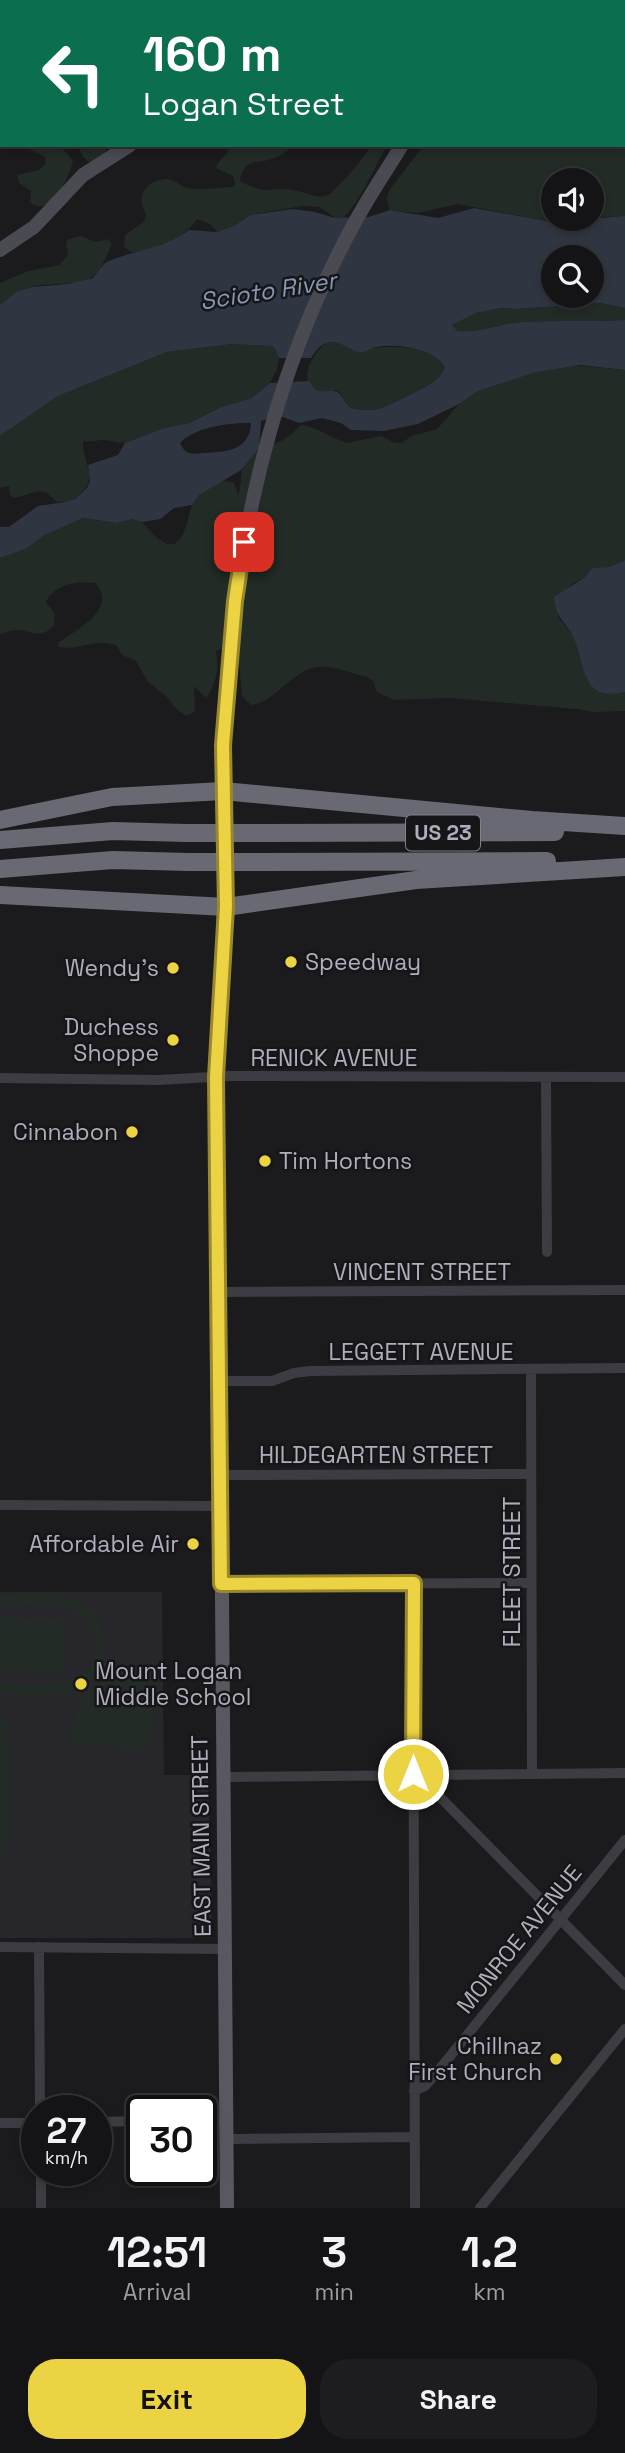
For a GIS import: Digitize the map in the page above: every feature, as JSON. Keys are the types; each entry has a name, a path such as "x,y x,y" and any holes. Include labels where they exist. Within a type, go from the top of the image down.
{"highway":[{"path":"0,820 112,797 223,791 625,826"},
{"name":"US 23","path":"0,840 113,831 625,831"},
{"name":"US 23","path":"0,869 113,860 625,862"},
{"path":"0,895 226,907 416,880 625,867"}],"main road":[{"name":"EAST MAIN STREET","path":"223,791 226,907 216,1077 228,2208"}],"street":[{"path":"0,250 34,227 83,176 127,147"},
{"path":"223,791 223,745 229,660 245,536 262,460 275,414 319,296 354,224 401,147"},
{"name":"RENICK AVENUE","path":"0,1078 158,1080 216,1077 625,1077"},
{"path":"547,1078 547,1252"},
{"name":"VINCENT STREET","path":"219,1292 625,1290"},
{"name":"LEGGETT AVENUE","path":"219,1381 272,1381 294,1373 310,1371 531,1371 625,1368"},
{"name":"FLEET STREET","path":"531,1371 532,1774"},
{"name":"HILDEGARTEN STREET","path":"221,1475 531,1474"},
{"path":"0,1505 221,1506"},
{"path":"414,1583 415,2208"},
{"path":"221,1584 531,1583"},
{"path":"222,1777 625,1773"},
{"path":"413,1774 433,1790 625,1986"},
{"name":"MONROE AVENUE","path":"414,2091 425,2086 434,2076 625,1840"},
{"path":"0,1947 226,1949"},
{"path":"39,1947 40,2095"},
{"path":"480,2208 625,2029"},
{"path":"217,2121 227,2121"},
{"path":"0,2123 21,2123"},
{"path":"228,2139 414,2137"},
{"path":"41,2186 41,2208"}],"shaded area":[{"path":"25,147 62,147 73,161 58,194 44,205 37,206 30,202 31,191 19,183 17,175 39,170 45,164 45,157"},
{"path":"78,147 109,147 100,159 90,162 84,158"},
{"path":"228,147 290,147 277,157 249,165 242,173 240,181 262,190 284,189 325,196 343,182 370,147 387,147 362,193 343,218 335,218 319,207 303,206 250,215 234,226 217,232 210,224 197,219 184,233 168,243 149,250 130,252 124,246 125,235 144,222 146,214 142,196 144,190 153,182 172,180 192,189 233,187 233,176 216,168 228,152"},
{"path":"422,147 625,147 625,216 604,217 604,168 541,168 541,220 458,204 417,213 390,210 386,199 390,189"},
{"path":"81,236 96,242 107,239 112,243 97,272 79,282 24,289 0,305 0,283 28,271 60,265 68,254 68,239"},
{"path":"604,303 625,308 625,320 521,322 464,332 457,332 452,325 476,313 501,308 604,308"},
{"path":"328,342 343,343 351,350 389,347 417,349 439,359 445,368 435,381 407,397 377,409 356,409 337,391 321,392 309,382 307,375 312,360"},
{"path":"232,344 272,346 279,358 270,383 252,398 222,407 189,423 164,428 125,443 103,440 83,442 89,471 88,483 78,496 71,500 56,502 51,496 41,492 14,498 10,495 9,486 0,488 0,436 58,396 167,352"},
{"path":"570,365 625,370 625,560 610,567 592,568 584,578 572,584 563,593 558,617 575,639 585,670 594,686 612,693 625,692 625,711 593,712 449,698 394,700 377,692 373,681 367,677 324,667 308,669 269,698 251,705 242,696 238,651 227,647 216,651 216,676 206,698 194,686 195,709 186,716 148,682 136,661 122,655 116,645 100,643 59,647 58,643 84,625 98,610 102,602 101,593 95,583 67,585 54,591 46,602 55,614 54,626 44,633 17,630 0,634 0,558 26,549 43,536 83,518 117,523 132,519 140,520 157,538 167,544 175,544 184,532 192,506 199,495 223,480 234,483 238,495 242,471 250,456 286,438 301,425 346,443 381,436 395,443 402,443 411,436 437,429 459,404 478,391 535,372"},
{"name":"Mount Logan Middle School","path":"0,1592 162,1592 164,1775 208,1775 213,1938 0,1938"},
{"path":"35,1594 70,1598 95,1615 104,1642 103,1656 98,1670 89,1681 76,1690 58,1695 0,1694 0,1684 47,1684 64,1682 78,1676 89,1668 94,1655 94,1637 85,1620 70,1609 54,1605 0,1605 0,1595"},
{"path":"0,1618 64,1619 63,1673 0,1671"},
{"path":"140,1666 156,1667 151,1744 146,1749 69,1743 76,1713 89,1691 110,1675"},
{"path":"0,1720 8,1722 9,1848 0,1855"}],"water":[{"name":"Scioto River","path":"474,208 541,220 541,231 604,231 604,218 625,216 625,308 604,303 604,245 541,245 541,307 501,308 476,313 452,325 457,331 464,332 522,322 625,320 625,370 580,365 536,372 478,391 459,404 418,424 384,431 351,430 341,423 322,418 299,423 280,416 261,421 259,448 241,470 199,495 192,505 174,508 160,519 143,522 132,519 117,523 83,518 43,536 26,549 0,558 0,527 9,527 38,506 75,499 87,488 90,481 88,465 118,455 125,443 164,428 189,423 222,407 252,398 270,383 309,381 316,390 339,393 352,408 374,410 431,384 445,368 434,356 415,349 384,346 362,352 336,342 324,344 311,358 279,358 272,346 232,344 167,352 58,396 0,436 0,305 18,291 93,278 105,263 117,258 169,242 189,230 217,232 234,226 250,215 293,209 335,218 369,217 390,210 438,218","holes":["251,423 250,432 241,445 228,450 196,454 185,450 180,443 201,430"]},
{"path":"625,560 625,692 611,694 601,692 588,681 575,641 557,611 554,597 584,578 592,568 610,567"}],"place":[{"name":"Speedway","path":"291,962"},
{"name":"Wendy's","path":"173,968"},
{"name":"Duchess Shoppe","path":"173,1040"},
{"name":"Cinnabon","path":"132,1132"},
{"name":"Tim Hortons","path":"265,1161"},
{"name":"Affordable Air","path":"193,1544"},
{"name":"Mount Logan Middle School","path":"81,1684"},
{"name":"Chillnaz First Church","path":"556,2059"}],"route":[{"path":"244,542 235,601 223,745 226,942 216,1077 221,1584 414,1583 413,1774"}]}
